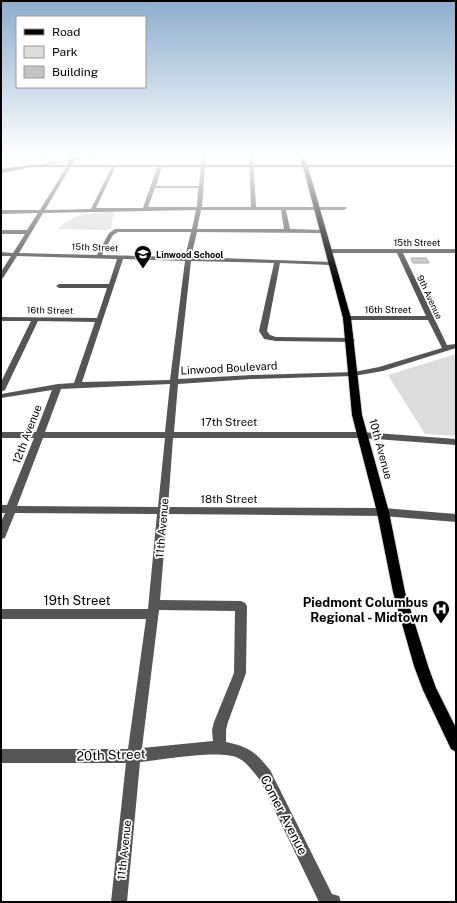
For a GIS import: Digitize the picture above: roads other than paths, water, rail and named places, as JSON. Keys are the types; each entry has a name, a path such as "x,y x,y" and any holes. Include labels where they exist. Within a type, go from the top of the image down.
{"main road":[{"name":"10th Avenue","path":"315,197 347,318 351,340 355,401 362,435 383,512 399,592 414,644 430,690 456,744"}],"street":[{"path":"1,277 50,197"},
{"path":"93,210 99,197"},
{"path":"146,208 149,197"},
{"name":"11th Avenue","path":"119,902 134,756 154,610 174,382 188,258 200,197"},
{"path":"253,197 254,208"},
{"path":"1,212 146,208 344,208"},
{"path":"283,208 287,230"},
{"path":"99,256 111,234 115,230 323,231"},
{"path":"1,232 28,232"},
{"name":"15th Street","path":"329,251 456,251"},
{"name":"9th Avenue","path":"399,251 430,318 447,349"},
{"name":"15th Street","path":"1,254 332,263"},
{"path":"77,385 121,257"},
{"path":"277,261 263,331 267,337 276,339 351,340"},
{"path":"59,286 111,286"},
{"name":"16th Street","path":"347,318 430,318"},
{"name":"16th Street","path":"1,319 99,320"},
{"path":"1,390 36,319"},
{"name":"Linwood Boulevard","path":"1,396 58,386 354,374 380,369 456,346"},
{"name":"12th Avenue","path":"1,535 6,509 39,436 58,386"},
{"name":"17th Street","path":"1,435 362,435 456,442"},
{"name":"18th Street","path":"6,509 383,512 456,518"},
{"name":"19th Street","path":"1,614 241,606 240,673 221,722 219,730 220,747"},
{"name":"20th Street","path":"1,756 134,756 220,747"},
{"name":"Comer Avenue","path":"220,747 242,752 254,762 265,775 327,900 333,902"}],"place":[{"name":"Linwood School","path":"143,269"},
{"name":"Piedmont Columbus Regional - Midtown","path":"441,624"}]}
